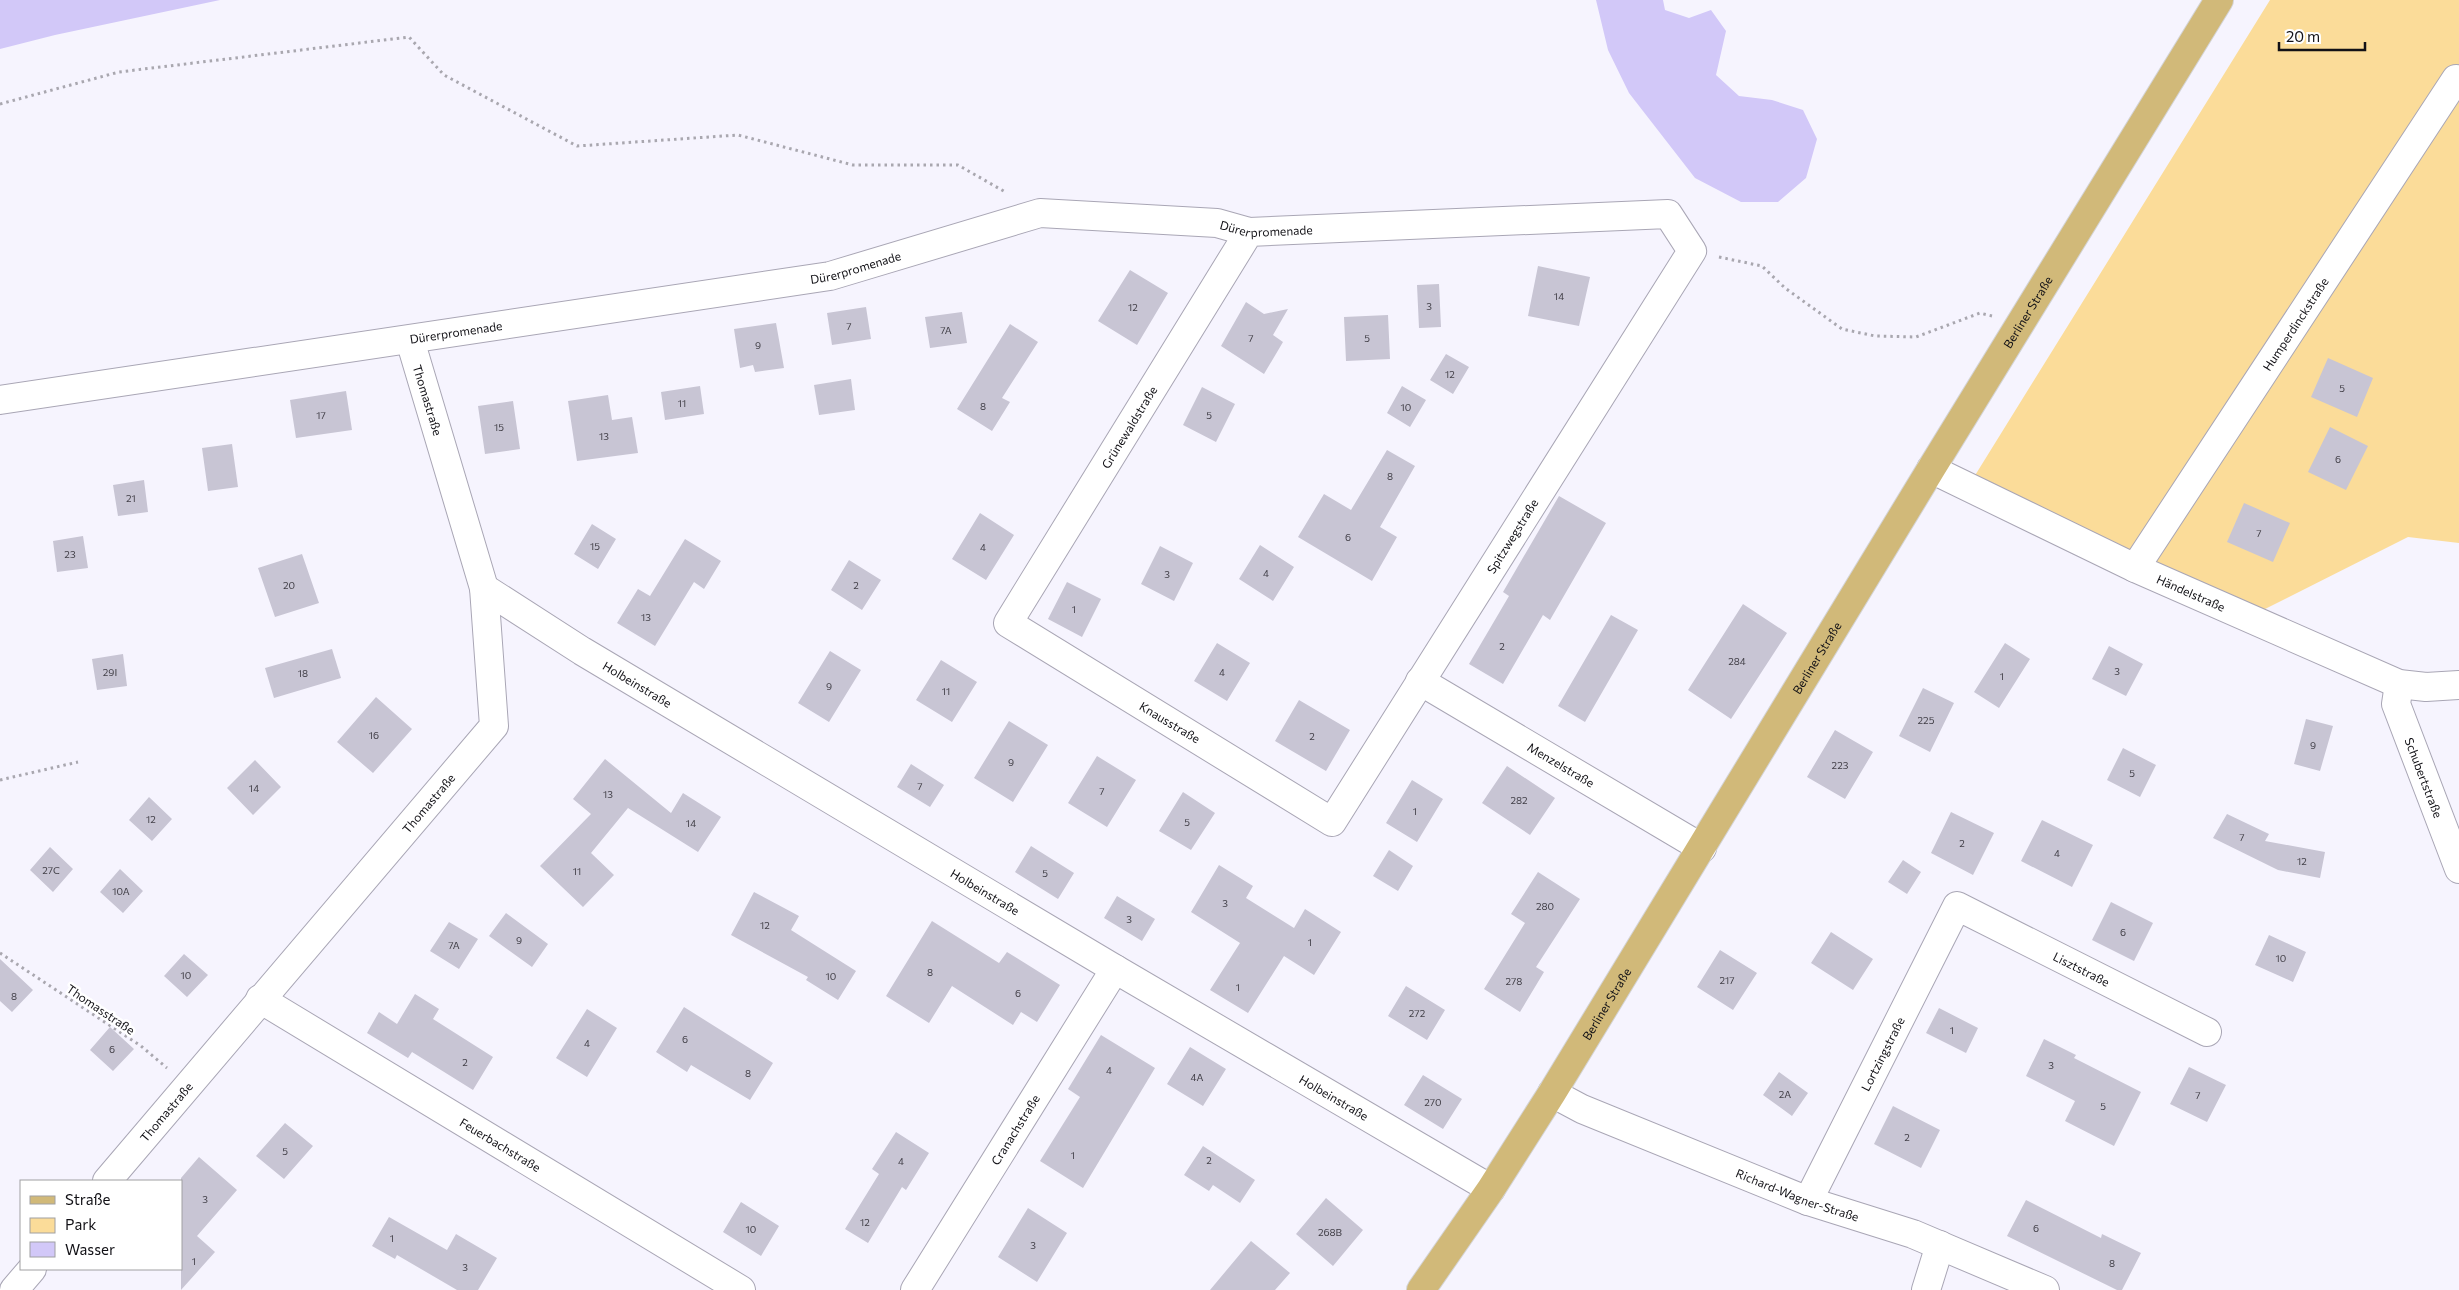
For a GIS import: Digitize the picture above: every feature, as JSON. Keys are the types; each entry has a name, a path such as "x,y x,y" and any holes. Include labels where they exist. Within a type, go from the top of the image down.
{"main road":[{"name":"Berliner Straße","path":"1421,1290 1491,1189 1552,1093 2019,324 2212,11"}],"street":[{"name":"Humperdinckstraße","path":"2135,568 2456,79"},
{"name":"Dürerpromenade","path":"0,400 830,276 1040,213 1217,223 1249,232 1668,214 1692,251"},
{"name":"Grünewaldstraße","path":"1008,623 1249,232"},
{"name":"Spitzwegstraße","path":"1332,822 1692,251"},
{"name":"Thomastraße","path":"108,1180 494,726 484,588 410,340"},
{"name":"Händelstraße","path":"1931,469 2135,568 2399,684 2426,687 2459,685"},
{"name":"Holbeinstraße","path":"484,588 582,651 1115,969 1491,1189"},
{"name":"Knausstraße","path":"1008,623 1332,822"},
{"name":"Menzelstraße","path":"1420,680 1702,848"},
{"name":"Schubertstraße","path":"2399,684 2396,704 2459,869"},
{"name":"Lisztstraße","path":"1957,906 2207,1032"},
{"name":"Lortzingstraße","path":"1808,1201 1957,906"},
{"name":"Cranachstraße","path":"915,1290 1115,969"},
{"name":"Feuerbachstraße","path":"260,1000 741,1290"},
{"name":"Richard-Wagner-Straße","path":"1552,1093 1582,1109 1808,1201 1913,1234 2045,1290"},
{"path":"1926,1290 1940,1245"},
{"path":"14,1290 31,1270"}],"path":[{"path":"0,104 120,72 409,37 444,75 577,146 738,135 853,165 958,164 1040,213"},
{"path":"1692,251 1762,266 1786,288 1842,329 1875,336 1916,337 1980,312 2019,324"},
{"path":"0,780 78,762"},
{"name":"Thomasstraße","path":"0,953 141,1046 188,1087"}],"green space":[{"path":"2270,0 2459,0 2459,543 2408,537 2251,616 1961,498"}],"water":[{"path":"0,0 220,0 55,35 0,49"},
{"path":"1596,0 1663,0 1665,10 1689,18 1711,10 1726,31 1716,75 1739,96 1772,100 1803,110 1817,139 1806,178 1778,202 1741,202 1695,178 1629,93 1608,50"}],"building":[{"path":"1538,266 1590,277 1579,326 1528,316"},
{"path":"1130,270 1168,293 1137,345 1098,321"},
{"path":"1439,284 1441,327 1419,328 1417,285"},
{"path":"1246,302 1264,314 1288,309 1273,335 1283,342 1264,374 1221,346"},
{"path":"866,307 871,339 832,345 827,313"},
{"path":"962,312 967,343 930,348 925,317"},
{"path":"1388,315 1390,359 1346,361 1344,317"},
{"path":"776,323 784,368 755,372 753,365 740,368 734,329"},
{"path":"1010,324 1038,342 1002,398 1010,402 992,431 957,409"},
{"path":"1446,354 1469,367 1453,394 1430,380"},
{"path":"2328,358 2373,378 2357,417 2311,397"},
{"path":"851,379 855,410 819,415 814,385"},
{"path":"700,386 704,414 665,420 661,392"},
{"path":"1402,386 1426,400 1410,427 1387,413"},
{"path":"1202,387 1235,404 1216,442 1183,425"},
{"path":"346,391 352,430 296,438 290,400"},
{"path":"608,395 612,420 632,417 638,453 577,461 568,401"},
{"path":"513,401 520,449 485,454 478,406"},
{"path":"2330,427 2368,446 2346,490 2308,472"},
{"path":"232,444 238,487 208,491 202,448"},
{"path":"1387,450 1415,466 1380,527 1397,537 1372,581 1298,537 1324,494 1351,510"},
{"path":"144,480 148,512 118,516 113,485"},
{"path":"1559,496 1606,523 1550,620 1543,615 1503,684 1469,664 1509,596 1503,592"},
{"path":"2244,503 2290,523 2273,562 2227,542"},
{"path":"980,513 1014,535 986,580 952,559"},
{"path":"592,524 616,539 598,569 574,554"},
{"path":"83,536 88,568 57,572 53,541"},
{"path":"685,539 721,561 704,589 694,582 655,646 617,623 638,589 650,596"},
{"path":"1260,545 1294,567 1273,601 1239,579"},
{"path":"1160,546 1193,563 1174,601 1141,584"},
{"path":"302,554 319,603 275,617 258,568"},
{"path":"849,560 881,580 862,610 831,590"},
{"path":"1067,582 1101,599 1082,637 1048,619"},
{"path":"1743,604 1787,633 1731,719 1688,690"},
{"path":"1611,615 1638,630 1585,722 1558,706"},
{"path":"1217,643 1250,663 1227,701 1194,681"},
{"path":"2005,643 2030,659 1999,708 1974,692"},
{"path":"2109,646 2143,664 2126,696 2092,679"},
{"path":"332,649 341,678 274,698 265,668"},
{"path":"830,651 861,670 829,722 798,703"},
{"path":"123,654 127,686 97,690 92,659"},
{"path":"941,660 977,682 952,722 916,700"},
{"path":"1923,688 1954,703 1930,752 1899,736"},
{"path":"376,697 412,729 373,773 337,742"},
{"path":"1299,700 1350,730 1326,771 1275,741"},
{"path":"2306,719 2333,726 2320,771 2294,764"},
{"path":"1009,721 1048,745 1013,802 974,778"},
{"path":"1835,730 1873,752 1845,799 1807,777"},
{"path":"2123,748 2156,765 2140,797 2107,780"},
{"path":"1097,756 1136,780 1107,827 1068,803"},
{"path":"605,759 671,813 683,793 721,817 698,852 628,808 591,853 614,875 583,907 540,866 591,814 573,799"},
{"path":"255,760 281,787 253,815 227,788"},
{"path":"911,764 944,785 930,807 897,787"},
{"path":"1507,766 1555,798 1530,835 1482,803"},
{"path":"1412,780 1443,799 1417,842 1386,823"},
{"path":"1183,792 1215,813 1191,850 1159,831"},
{"path":"149,797 172,819 152,841 129,820"},
{"path":"1951,812 1994,833 1973,875 1931,853"},
{"path":"2227,814 2269,834 2265,841 2325,852 2320,878 2278,870 2213,838"},
{"path":"2042,820 2093,845 2072,887 2021,861"},
{"path":"1031,846 1074,873 1058,899 1015,872"},
{"path":"50,847 73,869 53,892 30,870"},
{"path":"1389,850 1413,866 1398,891 1373,876"},
{"path":"1903,860 1921,872 1907,894 1888,882"},
{"path":"1219,865 1253,886 1246,898 1294,928 1305,909 1341,932 1314,975 1284,956 1248,1013 1210,990 1240,943 1191,912"},
{"path":"120,869 143,891 123,913 100,892"},
{"path":"1538,872 1580,899 1536,967 1544,972 1520,1012 1484,989 1525,923 1511,914"},
{"path":"754,892 799,916 791,930 856,971 838,1000 806,980 808,977 731,935"},
{"path":"1117,896 1155,919 1142,941 1104,918"},
{"path":"2111,902 2153,923 2134,961 2092,940"},
{"path":"506,913 548,944 532,967 489,936"},
{"path":"932,921 999,963 1007,952 1060,985 1037,1022 1021,1012 1013,1025 952,986 929,1023 886,996"},
{"path":"449,922 478,939 459,969 430,951"},
{"path":"1831,932 1873,959 1853,990 1811,963"},
{"path":"2269,935 2306,952 2293,982 2255,965"},
{"path":"1720,950 1757,973 1733,1010 1697,987"},
{"path":"184,954 208,975 187,997 164,976"},
{"path":"0,959 33,990 12,1012 0,1001"},
{"path":"1406,986 1445,1010 1427,1040 1388,1016"},
{"path":"415,994 439,1009 433,1019 493,1057 473,1090 412,1052 408,1058 367,1033 379,1012 397,1024"},
{"path":"684,1007 773,1063 750,1100 691,1065 687,1072 656,1052"},
{"path":"1939,1008 1978,1028 1966,1053 1926,1033"},
{"path":"587,1009 617,1028 587,1077 556,1058"},
{"path":"110,1027 134,1049 113,1071 90,1050"},
{"path":"1101,1035 1155,1068 1083,1188 1040,1161 1080,1097 1068,1089"},
{"path":"2044,1039 2076,1055 2074,1058 2141,1092 2114,1146 2065,1121 2075,1101 2026,1076"},
{"path":"1190,1047 1226,1069 1203,1106 1167,1084"},
{"path":"2189,1067 2226,1085 2207,1122 2170,1104"},
{"path":"1779,1072 1808,1093 1792,1116 1763,1095"},
{"path":"1423,1075 1462,1099 1443,1129 1404,1105"},
{"path":"1893,1106 1940,1130 1921,1168 1874,1144"},
{"path":"285,1123 313,1146 284,1179 256,1156"},
{"path":"896,1132 929,1153 906,1190 902,1187 868,1243 845,1229 879,1174 872,1169"},
{"path":"1203,1146 1255,1180 1240,1203 1213,1185 1209,1191 1184,1175"},
{"path":"199,1157 237,1190 197,1236 215,1252 181,1290 182,1180 181,1178"},
{"path":"1326,1198 1363,1230 1333,1266 1296,1234"},
{"path":"2026,1200 2101,1238 2102,1234 2141,1253 2122,1290 2117,1290 2007,1236"},
{"path":"741,1202 779,1226 761,1256 723,1232"},
{"path":"1028,1208 1067,1233 1037,1282 998,1257"},
{"path":"389,1217 447,1250 456,1234 497,1258 478,1290 457,1290 397,1255 395,1259 372,1246"},
{"path":"1251,1241 1290,1273 1275,1290 1210,1290"}]}
